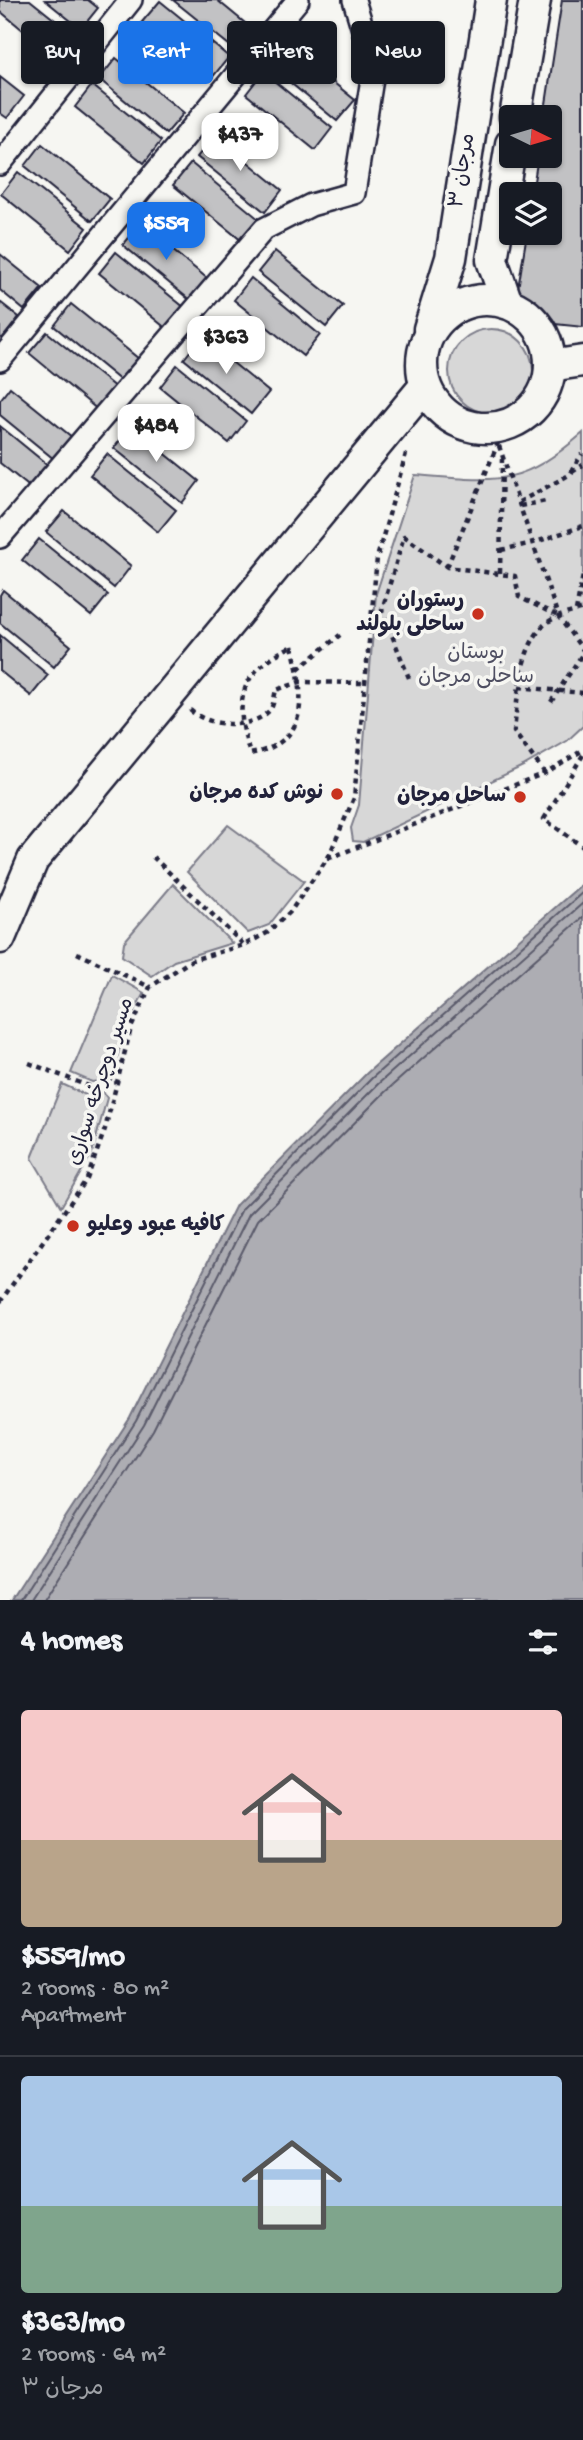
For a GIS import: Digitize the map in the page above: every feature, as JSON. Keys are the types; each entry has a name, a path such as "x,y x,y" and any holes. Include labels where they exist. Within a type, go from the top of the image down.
{"street":[{"path":"0,164 131,0"},
{"path":"0,360 298,0"},
{"path":"0,537 264,229 311,205 354,192 374,66 354,0"},
{"name":"مرجان ۳","path":"426,339 451,258 491,0"},
{"path":"518,105 535,0"},
{"name":"مرجان ۳","path":"507,168 492,260 507,303"},
{"path":"491,299 507,303 534,321 548,349 550,366 541,396 532,409 496,442 457,422 432,401 421,371 426,339 440,319 460,305 491,299"},
{"path":"550,366 583,360"},
{"path":"0,938 33,860 425,386"}],"path":[{"name":"مسیر دوچرخه سواری","path":"0,1302 87,1179 105,1129 131,1028 150,987 192,960 244,945 267,933 290,912 327,859 354,797 377,558 411,439"},
{"path":"496,442 558,616 583,651 551,702"},
{"path":"496,442 500,573"},
{"path":"446,567 496,442"},
{"path":"569,475 582,454"},
{"path":"519,504 583,465"},
{"path":"519,504 546,501"},
{"path":"500,550 533,543 583,526"},
{"path":"409,678 382,610 404,536 446,567 515,576 519,597 558,616"},
{"path":"576,611 583,575"},
{"path":"545,773 514,732 519,687 533,640 544,625 558,616 583,609"},
{"path":"298,669 340,635"},
{"path":"292,646 298,669 302,701 298,723 266,751 250,754 241,723 241,696 256,668 292,646"},
{"path":"172,693 196,715 213,722 241,723 263,716 272,708 276,690 300,682 365,683"},
{"path":"519,687 583,693"},
{"path":"327,859 545,773 583,753"},
{"path":"583,753 544,818 583,847"},
{"path":"153,857 244,945"},
{"path":"77,953 150,987"},
{"path":"30,1063 91,1087 115,1083"}],"green space":[{"path":"491,329 507,332 521,341 530,355 533,371 530,387 521,401 507,410 491,413 475,410 461,401 452,387 449,371 452,355 461,341 475,332"},
{"name":"بوستان ساحلی مرجان","path":"583,433 583,726 567,741 523,766 363,842 353,841 351,828 359,805 376,594 415,475 466,479 505,477 541,464"},
{"path":"228,825 304,881 269,925 248,933 187,872"},
{"path":"173,884 232,943 174,961 152,976 122,956 124,942"},
{"path":"112,975 144,993 126,1025 111,1080 92,1082 71,1073"},
{"path":"62,1084 88,1096 103,1092 107,1098 92,1153 61,1207 32,1158"}],"water":[{"path":"583,883 583,1600 12,1600 130,1418 236,1205 367,1073"}],"building":[{"path":"0,0 30,0 56,21 21,21 21,28 0,11"},
{"path":"45,0 88,0 98,8 87,21 71,21"},
{"path":"173,0 217,0 242,21 227,21 227,43 213,32 213,21 199,21"},
{"path":"562,0 583,0 583,327 555,324 516,301 525,245 562,245 562,182 534,182 536,168 562,168 562,105 546,105"},
{"path":"160,1 185,21 143,21"},
{"path":"213,44 227,55 227,59 213,77"},
{"path":"116,58 118,84 148,84 184,113 166,134 104,83 104,73"},
{"path":"0,77 24,96 7,118 0,113"},
{"path":"254,84 278,84 332,128 315,150 246,94"},
{"path":"292,84 335,84 355,100 337,121"},
{"path":"92,85 161,141 144,163 75,107"},
{"path":"215,135 282,190 265,212 197,157"},
{"path":"42,144 110,199 92,221 25,166"},
{"path":"191,163 260,220 242,241 173,185"},
{"path":"18,172 87,228 70,250 1,194"},
{"path":"140,224 208,279 191,301 123,245"},
{"path":"275,251 343,306 326,327 258,272"},
{"path":"116,252 185,308 168,330 99,273"},
{"path":"0,254 42,288 24,310 0,290"},
{"path":"251,278 320,335 303,356 234,300"},
{"path":"0,302 19,317 2,339 0,337"},
{"path":"71,304 139,359 121,381 54,326"},
{"path":"47,332 116,388 98,410 29,353"},
{"path":"201,337 269,392 251,414 184,359"},
{"path":"177,365 246,421 229,443 160,387"},
{"path":"10,387 78,442 60,464 0,415 0,400"},
{"path":"0,426 55,471 37,493 0,463"},
{"path":"131,426 199,481 182,503 114,448"},
{"path":"107,454 176,510 158,532 90,475"},
{"path":"64,511 131,566 114,588 46,532"},
{"path":"39,539 108,595 91,616 22,560"},
{"path":"3,590 71,646 54,667 0,623 0,595"},
{"path":"0,635 48,675 31,696 0,671"}],"place":[{"name":"رستوران ساحلی بلولند","path":"478,614"},
{"name":"نوش کده مرجان","path":"337,794"},
{"name":"ساحل مرجان","path":"520,797"},
{"name":"کافیه عبود وعلیو","path":"73,1226"}]}
